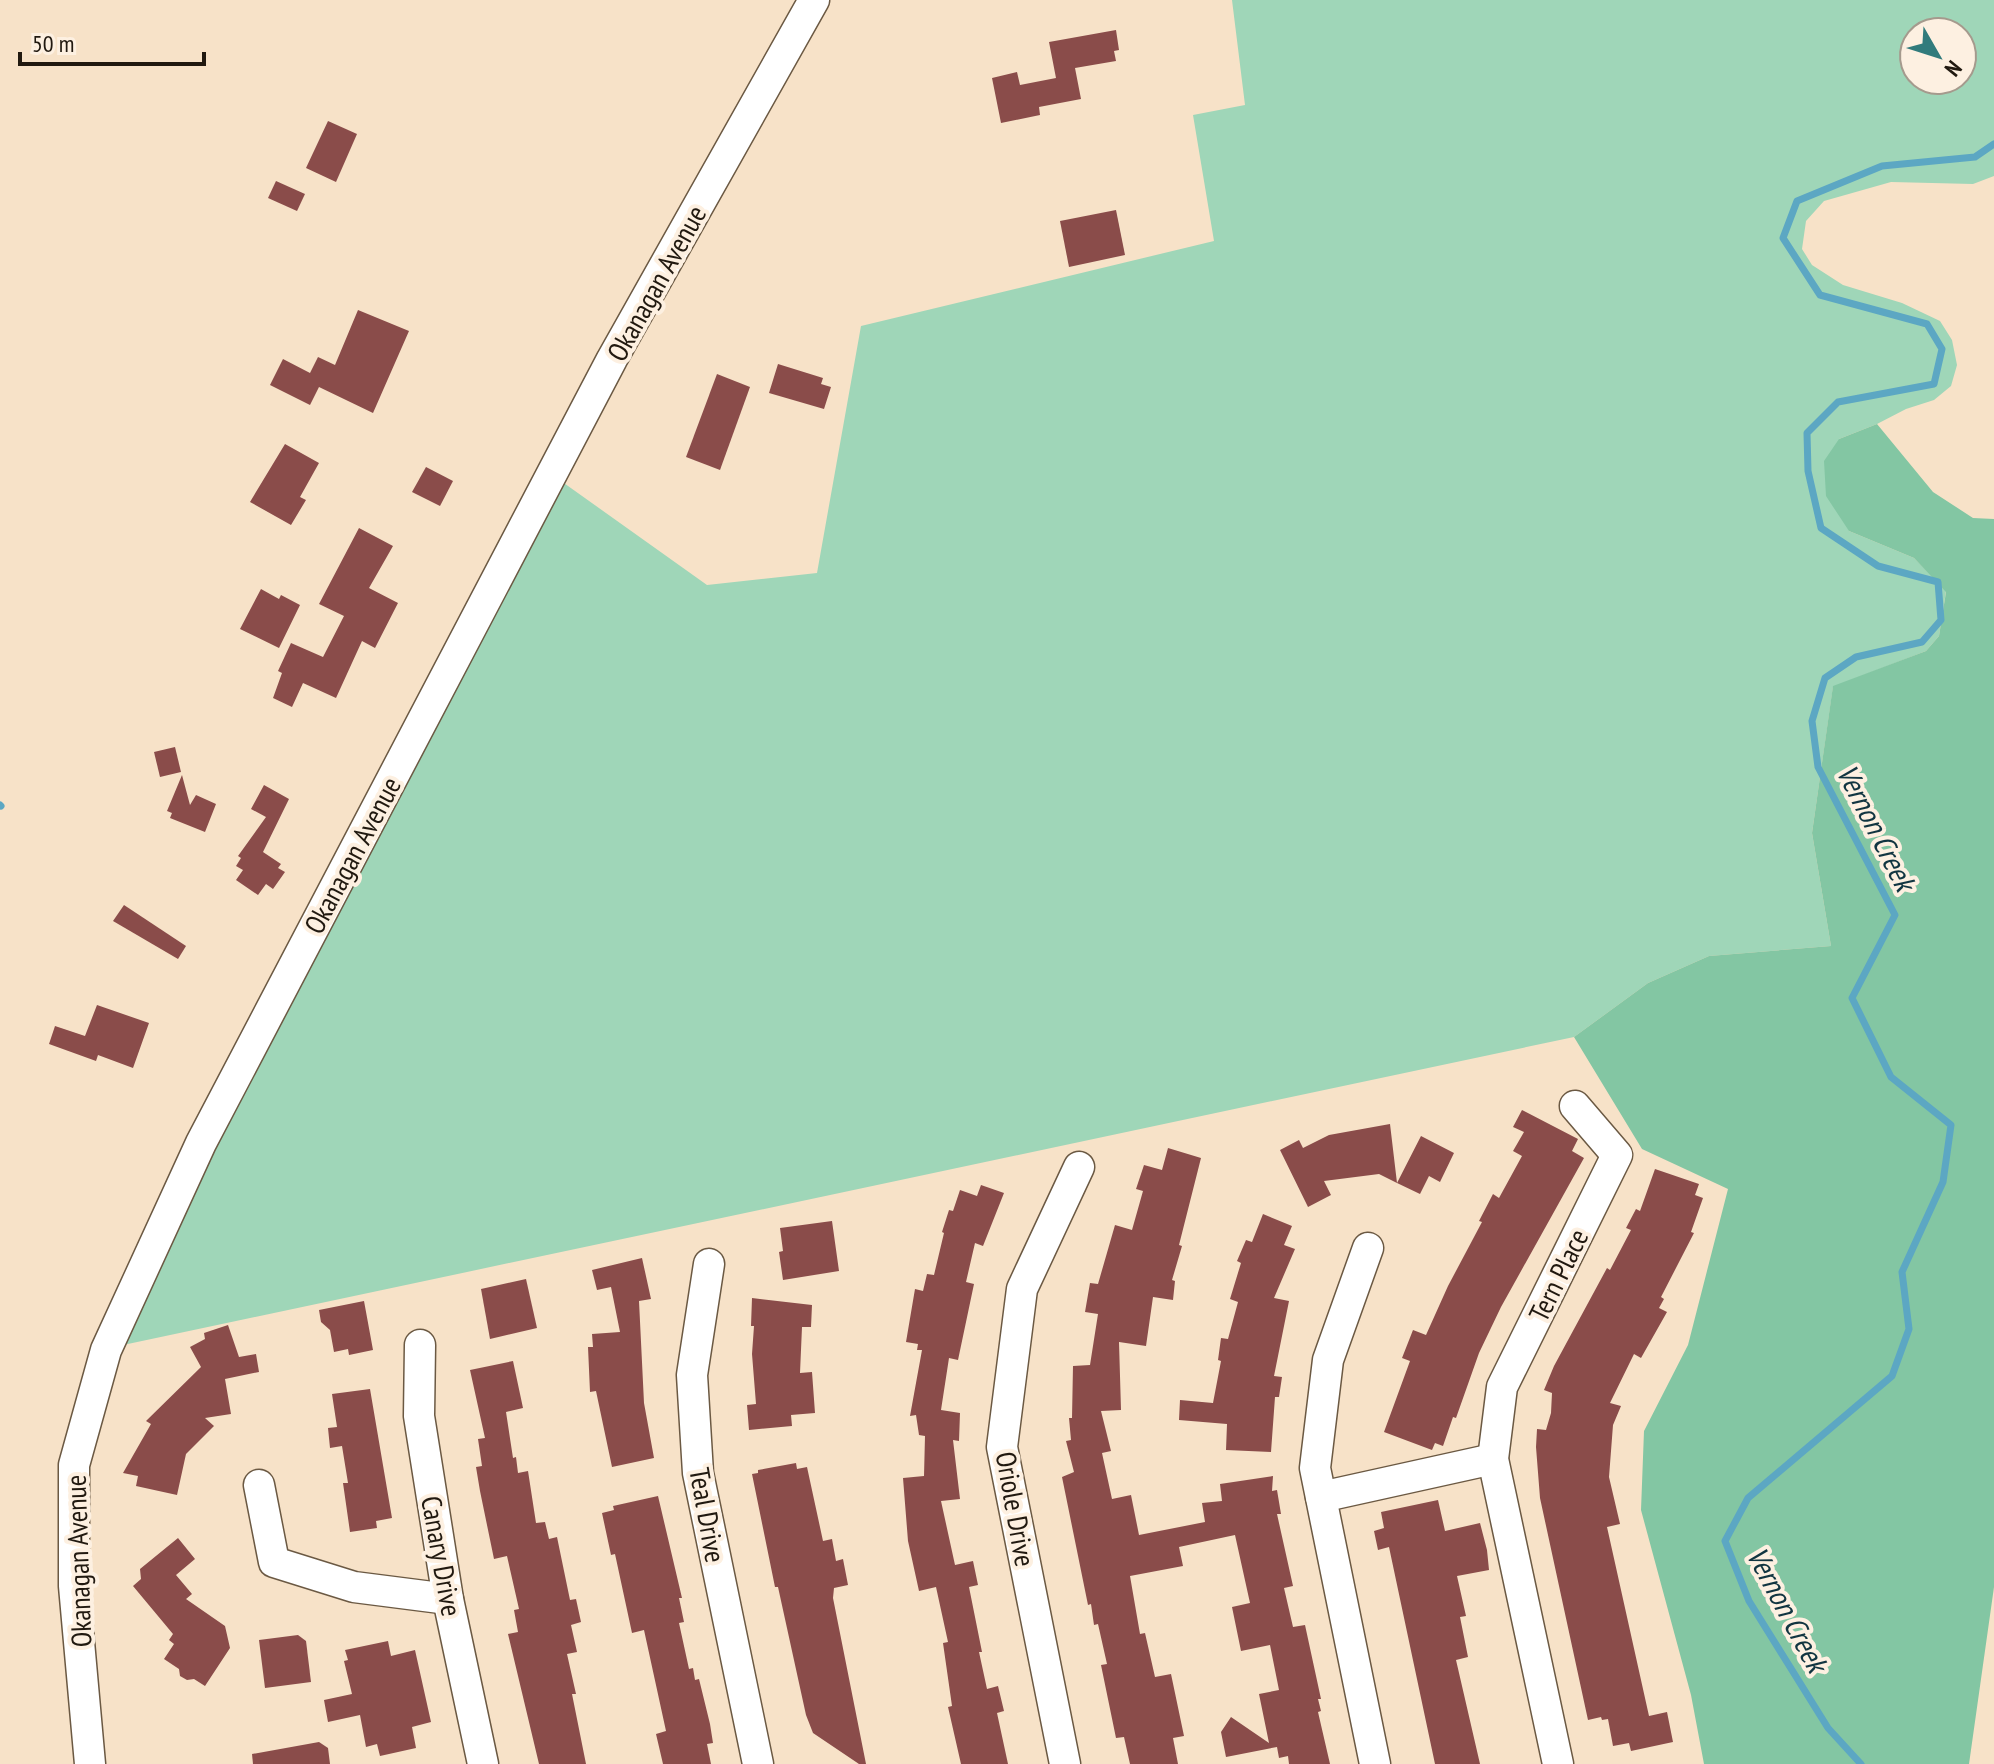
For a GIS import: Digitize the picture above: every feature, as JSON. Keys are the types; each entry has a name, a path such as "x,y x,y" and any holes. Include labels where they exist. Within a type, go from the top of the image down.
{"street":[{"name":"Okanagan Avenue","path":"90,1764 74,1586 74,1465 106,1350 201,1143 612,359 814,0"},
{"name":"Tern Place","path":"1558,1764 1493,1459 1502,1387 1617,1155 1575,1106"},
{"name":"Oriole Drive","path":"1065,1764 1002,1447 1022,1289 1079,1167"},
{"path":"1368,1248 1328,1360 1315,1468 1375,1764"},
{"name":"Teal Drive","path":"709,1264 692,1375 698,1473 758,1764"},
{"name":"Canary Drive","path":"420,1345 419,1416 448,1599 483,1764"},
{"path":"1321,1497 1493,1459"},
{"path":"259,1485 274,1562 354,1587 448,1599"}],"green space":[{"path":"1232,0 1994,0 1994,176 1973,184 1891,182 1824,201 1806,221 1802,249 1812,265 1843,285 1902,303 1940,321 1952,340 1957,365 1951,386 1934,400 1839,439 1849,531 1914,558 1946,591 1939,636 1926,651 1833,687 1812,833 1831,946 1709,956 1648,983 1574,1037 109,1348 554,476 707,585 817,573 861,326 1214,241 1193,115 1245,105"},
{"path":"1877,424 1933,492 1973,518 1994,519 1994,1587 1969,1764 1704,1764 1691,1695 1641,1510 1644,1431 1688,1345 1728,1189 1642,1149 1574,1037 1648,983 1709,956 1831,946 1812,833 1833,686 1926,651 1939,636 1946,592 1914,558 1849,531 1826,496 1824,461 1839,439"}],"building":[{"path":"1116,30 1119,50 1114,51 1116,61 1075,68 1081,99 1039,107 1040,115 1001,123 992,78 1017,72 1020,85 1056,78 1049,42"},
{"path":"328,121 357,134 336,182 306,168"},
{"path":"276,181 305,194 297,211 268,198"},
{"path":"1116,210 1125,255 1069,267 1060,221"},
{"path":"358,310 409,331 373,413 319,387 310,405 270,385 283,359 310,373 318,357 335,365"},
{"path":"778,364 823,378 821,384 831,387 824,409 769,393"},
{"path":"717,374 750,387 720,470 686,457"},
{"path":"285,444 319,463 300,497 306,500 291,525 250,502"},
{"path":"426,467 453,481 440,506 412,492"},
{"path":"359,528 393,546 369,588 398,603 375,648 362,641 336,698 303,683 292,707 273,698 282,673 278,671 291,643 323,657 344,616 319,604"},
{"path":"261,589 279,599 281,595 300,605 279,648 240,629"},
{"path":"175,747 181,772 160,777 154,752"},
{"path":"182,775 190,805 196,795 216,804 205,832 170,818 172,813 167,811"},
{"path":"264,785 289,799 263,852 281,864 278,868 285,872 273,889 266,884 258,895 236,880 243,870 236,866 241,858 238,856 266,817 251,809"},
{"path":"124,905 186,946 178,959 113,921"},
{"path":"97,1005 149,1023 133,1068 98,1055 96,1061 49,1044 55,1026 85,1036"},
{"path":"1522,1110 1578,1139 1572,1151 1584,1158 1501,1307 1479,1353 1443,1446 1435,1443 1432,1450 1384,1432 1410,1361 1402,1358 1413,1330 1426,1335 1493,1194 1499,1198 1522,1156 1513,1151 1524,1132 1513,1127"},
{"path":"1390,1124 1397,1183 1379,1174 1324,1181 1331,1195 1308,1207 1280,1150 1299,1140 1303,1148 1329,1135"},
{"path":"1421,1136 1454,1153 1440,1182 1429,1176 1420,1194 1397,1183"},
{"path":"1168,1148 1201,1158 1172,1280 1175,1281 1173,1300 1153,1297 1146,1346 1119,1342 1121,1410 1101,1411 1111,1451 1102,1453 1112,1499 1131,1495 1139,1535 1205,1522 1202,1503 1222,1501 1220,1484 1273,1476 1272,1491 1277,1490 1281,1514 1277,1514 1293,1586 1284,1588 1293,1627 1305,1625 1321,1699 1318,1699 1321,1711 1318,1712 1330,1764 1289,1764 1288,1756 1279,1758 1277,1747 1226,1757 1221,1732 1231,1717 1269,1743 1259,1694 1279,1690 1270,1645 1241,1651 1232,1607 1250,1603 1235,1535 1179,1547 1183,1566 1130,1576 1140,1634 1145,1633 1155,1677 1171,1674 1184,1736 1173,1738 1178,1764 1130,1764 1124,1737 1116,1738 1101,1665 1107,1664 1098,1624 1094,1625 1091,1604 1088,1605 1062,1477 1074,1472 1066,1441 1071,1440 1069,1418 1072,1418 1073,1366 1090,1365 1098,1314 1085,1312 1090,1283 1098,1284 1115,1225 1132,1230 1143,1191 1136,1189 1144,1165 1162,1170"},
{"path":"1655,1169 1699,1184 1695,1195 1703,1198 1691,1232 1694,1233 1661,1297 1664,1299 1659,1308 1667,1312 1641,1358 1634,1354 1610,1403 1621,1406 1613,1425 1609,1477 1620,1524 1607,1527 1649,1716 1667,1712 1673,1742 1631,1751 1629,1743 1613,1746 1608,1719 1588,1720 1540,1498 1536,1447 1537,1429 1546,1430 1551,1413 1552,1393 1544,1390 1554,1366 1631,1230 1626,1228 1636,1209 1640,1211"},
{"path":"981,1185 1004,1193 983,1246 975,1243 966,1282 974,1284 958,1360 949,1358 941,1410 960,1413 959,1441 953,1440 960,1499 941,1501 955,1565 973,1561 978,1585 969,1587 982,1652 979,1652 987,1689 998,1686 1004,1711 997,1713 1008,1764 961,1764 948,1707 952,1706 943,1643 948,1642 936,1587 919,1591 908,1541 903,1478 924,1476 925,1436 919,1435 916,1415 910,1416 922,1350 917,1350 918,1344 906,1342 915,1289 923,1291 927,1274 934,1275 942,1232 960,1190 977,1196"},
{"path":"1263,1214 1292,1226 1284,1245 1295,1249 1274,1298 1289,1301 1274,1376 1282,1377 1279,1397 1275,1397 1271,1452 1226,1450 1227,1424 1179,1420 1180,1400 1213,1403 1221,1361 1218,1360 1221,1338 1228,1339 1238,1302 1230,1299 1241,1263 1237,1261 1246,1240 1252,1242"},
{"path":"832,1221 839,1271 783,1280 780,1228"},
{"path":"642,1258 651,1299 639,1301 644,1403 654,1458 612,1467 596,1391 590,1392 588,1347 593,1347 592,1334 620,1332 611,1287 597,1290 592,1270"},
{"path":"526,1279 537,1328 490,1339 481,1289"},
{"path":"752,1298 812,1305 811,1327 802,1327 800,1373 812,1372 815,1413 791,1415 792,1426 749,1430 747,1405 756,1404"},
{"path":"364,1301 373,1350 349,1355 348,1349 334,1352 330,1330 321,1322 319,1310"},
{"path":"228,1325 239,1357 256,1354 259,1372 225,1379 231,1414 205,1418 214,1426 186,1454 177,1495 136,1486 138,1476 123,1473 151,1424 146,1421 201,1367 190,1347 205,1339 204,1333"},
{"path":"513,1361 523,1408 506,1412 513,1458 516,1457 518,1473 528,1471 536,1523 545,1522 549,1539 557,1537 570,1600 576,1599 581,1622 571,1625 577,1652 567,1654 586,1764 539,1764 508,1634 518,1632 514,1610 519,1609 507,1556 494,1559 480,1491 476,1467 482,1466 478,1439 485,1438 470,1370"},
{"path":"370,1389 392,1518 376,1521 377,1528 350,1532 343,1483 348,1483 342,1446 330,1448 328,1428 337,1427 332,1394"},
{"path":"796,1463 797,1469 807,1467 823,1541 832,1539 836,1561 843,1559 848,1585 834,1588 833,1598 866,1764 859,1764 813,1733 806,1715 778,1587 775,1587 752,1474 758,1473 758,1470"},
{"path":"658,1496 682,1598 679,1598 684,1622 679,1623 689,1669 693,1668 695,1680 699,1679 710,1724 713,1743 707,1744 711,1764 663,1764 656,1734 666,1731 644,1630 632,1633 615,1554 611,1555 602,1513 614,1510 613,1506"},
{"path":"1438,1500 1445,1531 1480,1523 1487,1550 1489,1570 1457,1576 1466,1616 1460,1617 1468,1657 1456,1660 1480,1764 1435,1764 1389,1547 1378,1550 1374,1531 1384,1528 1381,1512"},
{"path":"178,1538 195,1559 176,1575 192,1594 186,1599 225,1626 230,1648 205,1686 194,1679 187,1680 180,1676 179,1669 164,1659 174,1644 169,1640 173,1634 133,1586 141,1579 140,1569"},
{"path":"298,1635 306,1641 311,1682 265,1688 259,1640"},
{"path":"388,1641 391,1656 415,1650 431,1722 412,1727 416,1748 380,1756 377,1744 366,1747 360,1715 328,1722 324,1700 352,1694 344,1661 348,1660 345,1650"},
{"path":"319,1742 328,1748 330,1764 253,1764 252,1754"}],"waterway":[{"name":"Vernon Creek","path":"1861,1764 1828,1728 1749,1601 1725,1541 1748,1498 1892,1376 1909,1329 1902,1272 1943,1182 1951,1125 1891,1077 1852,998 1895,915 1818,767 1812,721 1825,678 1856,657 1922,642 1941,620 1938,582 1878,566 1821,528 1808,471 1807,433 1838,402 1934,384 1942,349 1927,324 1820,295 1783,238 1797,201 1882,166 1975,157 1994,144"}]}
